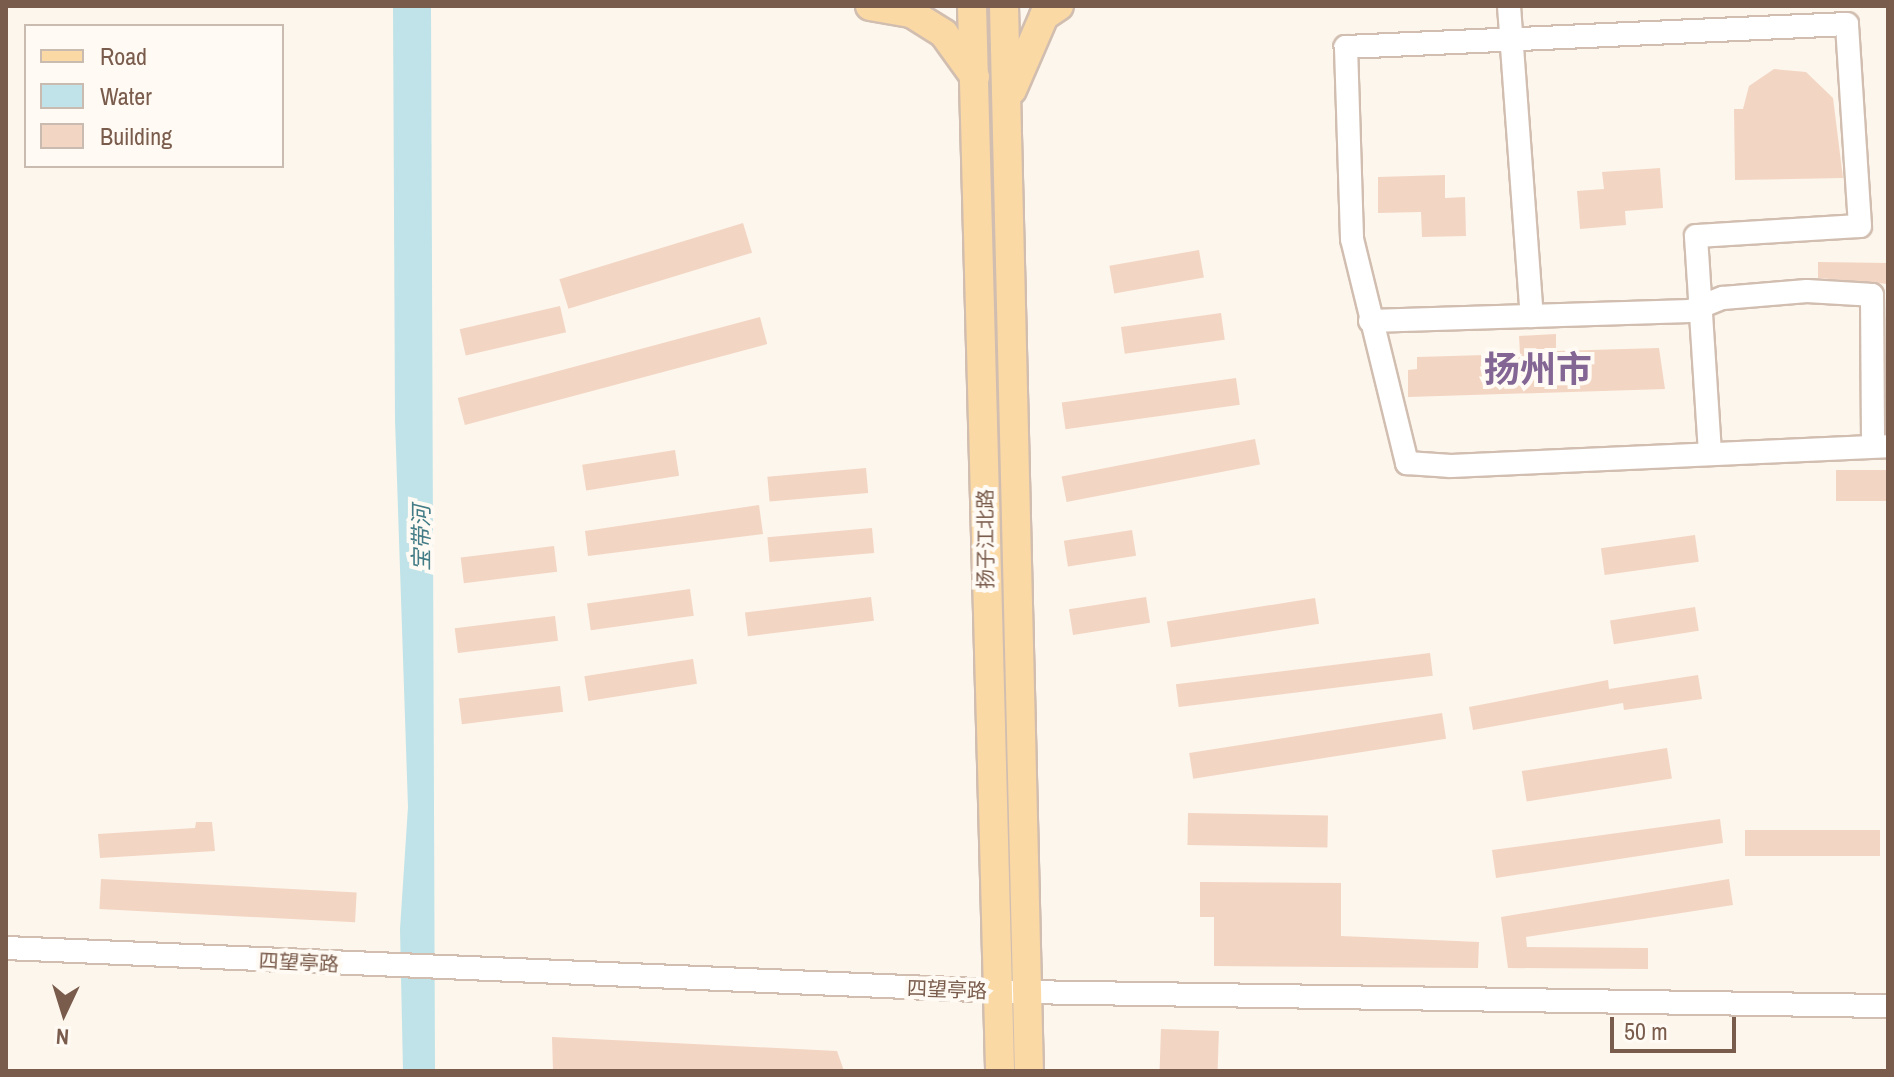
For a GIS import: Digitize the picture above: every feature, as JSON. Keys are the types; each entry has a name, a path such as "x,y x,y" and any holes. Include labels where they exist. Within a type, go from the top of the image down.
{"main road":[{"path":"870,6 911,13 944,34 975,77"},
{"name":"扬子江北路","path":"972,6 993,991 1000,1071"},
{"name":"扬子江北路","path":"1004,6 1022,992 1029,1071"},
{"path":"1006,110 1029,44 1044,16 1059,6"}],"street":[{"path":"1509,6 1509,39 1532,316"},
{"path":"1370,321 1701,306 1807,291 1872,295 1880,446 1710,453 1407,463 1370,321 1352,239 1346,47 1847,24 1860,226 1696,236 1701,306 1710,453"},
{"name":"四望亭路","path":"6,948 446,970 1022,992 1888,1006"}],"water":[{"name":"宝带河","path":"393,6 431,6 435,1071 403,1071 400,929 408,807 395,420"}],"building":[{"path":"1774,69 1806,72 1833,98 1843,178 1735,180 1734,109 1743,109 1749,86"},
{"path":"1660,168 1663,208 1625,211 1626,225 1580,229 1577,191 1604,189 1602,172"},
{"path":"1445,175 1445,198 1465,197 1466,236 1422,237 1421,212 1378,213 1378,177"},
{"path":"743,223 752,253 568,309 559,279"},
{"path":"1199,250 1204,278 1114,293 1109,266"},
{"path":"1818,262 1888,263 1888,284 1818,278"},
{"path":"560,306 566,332 466,355 460,329"},
{"path":"1221,313 1225,340 1125,354 1121,327"},
{"path":"760,317 767,344 465,425 458,398"},
{"path":"1556,334 1556,351 1659,348 1665,389 1408,397 1408,370 1417,369 1417,357 1520,354 1519,336"},
{"path":"1236,378 1240,405 1065,429 1062,402"},
{"path":"1255,439 1260,465 1067,502 1062,477"},
{"path":"675,450 679,476 586,490 582,465"},
{"path":"866,468 868,493 770,502 767,477"},
{"path":"1836,470 1888,470 1888,501 1836,501"},
{"path":"759,505 763,534 588,556 585,531"},
{"path":"872,528 874,553 770,562 767,537"},
{"path":"1132,530 1136,556 1068,566 1064,541"},
{"path":"1695,535 1699,562 1605,575 1601,548"},
{"path":"554,546 557,572 464,583 461,557"},
{"path":"690,589 694,616 591,630 587,603"},
{"path":"871,597 874,621 748,636 745,612"},
{"path":"1146,597 1150,623 1073,635 1069,609"},
{"path":"1315,598 1319,624 1171,647 1167,621"},
{"path":"1695,607 1699,631 1614,644 1610,620"},
{"path":"555,616 558,641 458,653 455,628"},
{"path":"1430,653 1433,676 1179,707 1176,684"},
{"path":"693,659 697,684 588,701 584,676"},
{"path":"1698,675 1702,699 1624,710 1623,703 1473,730 1469,707 1608,680 1609,689"},
{"path":"560,686 563,712 462,724 459,698"},
{"path":"1442,713 1446,739 1193,779 1189,753"},
{"path":"1667,748 1672,779 1527,802 1522,771"},
{"path":"1188,813 1328,815 1327,847 1187,845"},
{"path":"1720,819 1723,843 1496,878 1492,850"},
{"path":"196,822 212,822 215,851 100,858 98,834 195,828"},
{"path":"1745,830 1880,830 1880,856 1745,856"},
{"path":"101,879 357,892 355,922 99,909"},
{"path":"1729,879 1733,905 1526,937 1527,947 1648,948 1648,969 1508,968 1501,917"},
{"path":"1200,882 1341,883 1341,936 1479,942 1478,968 1214,966 1214,917 1200,917"},
{"path":"1161,1029 1219,1031 1218,1071 1160,1071"},
{"path":"552,1037 837,1051 844,1071 553,1071"}],"district":[{"name":"扬州市","path":"1538,370"}]}
